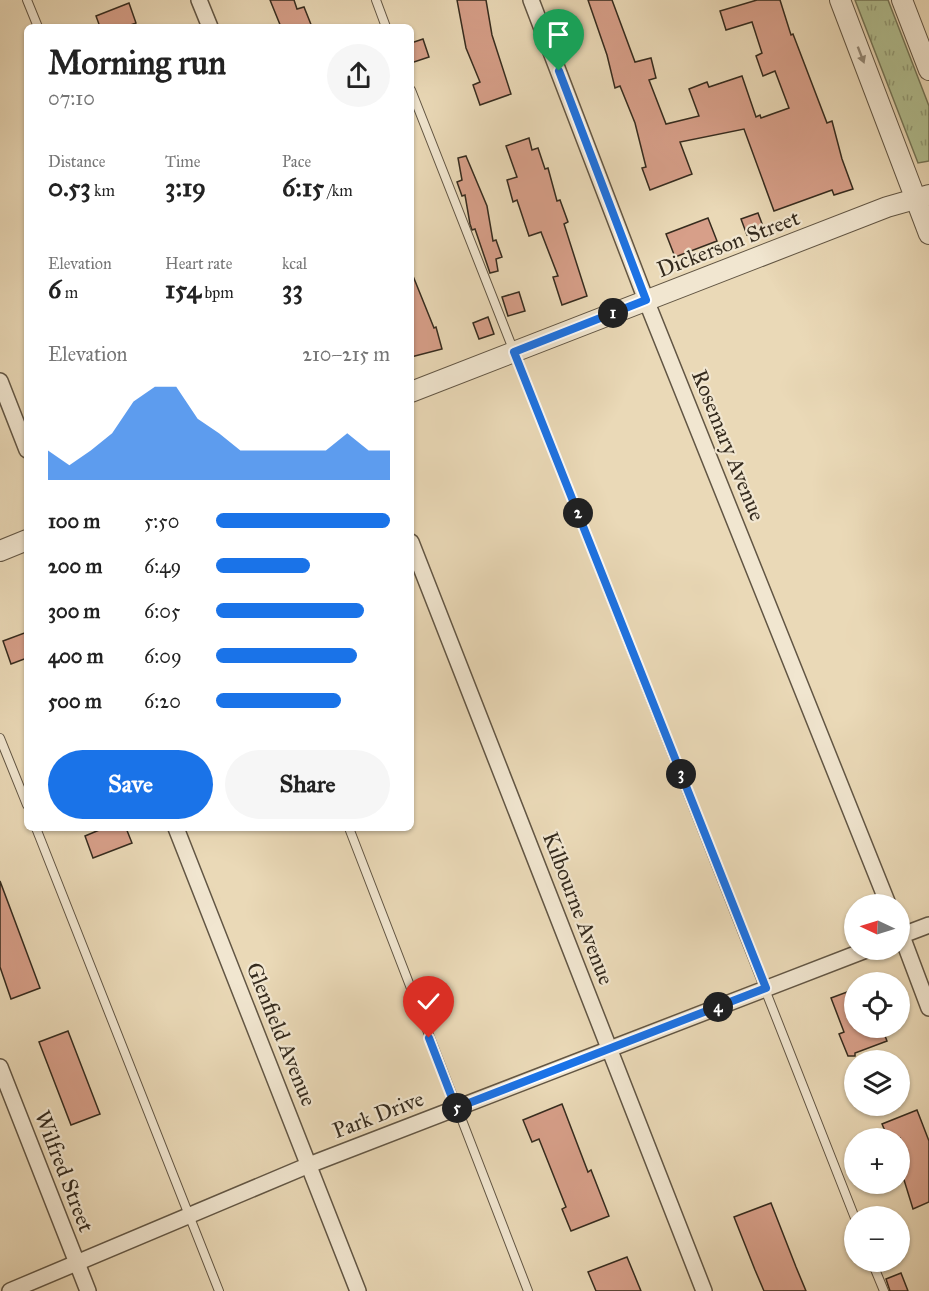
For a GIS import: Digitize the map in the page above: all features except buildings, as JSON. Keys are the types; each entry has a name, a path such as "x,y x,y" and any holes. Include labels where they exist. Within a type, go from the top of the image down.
{"street":[{"path":"199,0 209,24"},
{"name":"Rosemary Avenue","path":"531,0 646,300 884,894"},
{"path":"840,0 922,198 929,234"},
{"path":"902,0 929,70"},
{"name":"Dickerson Street","path":"414,391 887,207 922,198"},
{"path":"0,381 24,442"},
{"path":"0,551 24,541"},
{"name":"Kilbourne Avenue","path":"414,550 704,1291"},
{"name":"Glenfield Avenue","path":"177,831 358,1291"},
{"path":"910,931 929,925"},
{"name":"Park Drive","path":"10,1291 309,1165 844,958"},
{"path":"910,958 929,1008"},
{"name":"Wilfred Street","path":"0,1067 88,1291"}],"lane":[{"path":"27,0 37,24"},
{"path":"376,0 385,24"},
{"path":"414,98 850,1206"},
{"path":"0,738 24,798"},
{"path":"37,831 219,1291"},
{"path":"350,831 528,1291"},
{"path":"876,1272 884,1291"}],"green space":[{"path":"855,0 888,0 929,106 929,161 918,163"}],"route":[{"path":"429,1038 456,1108 766,988 514,352 646,300 559,71"}]}
